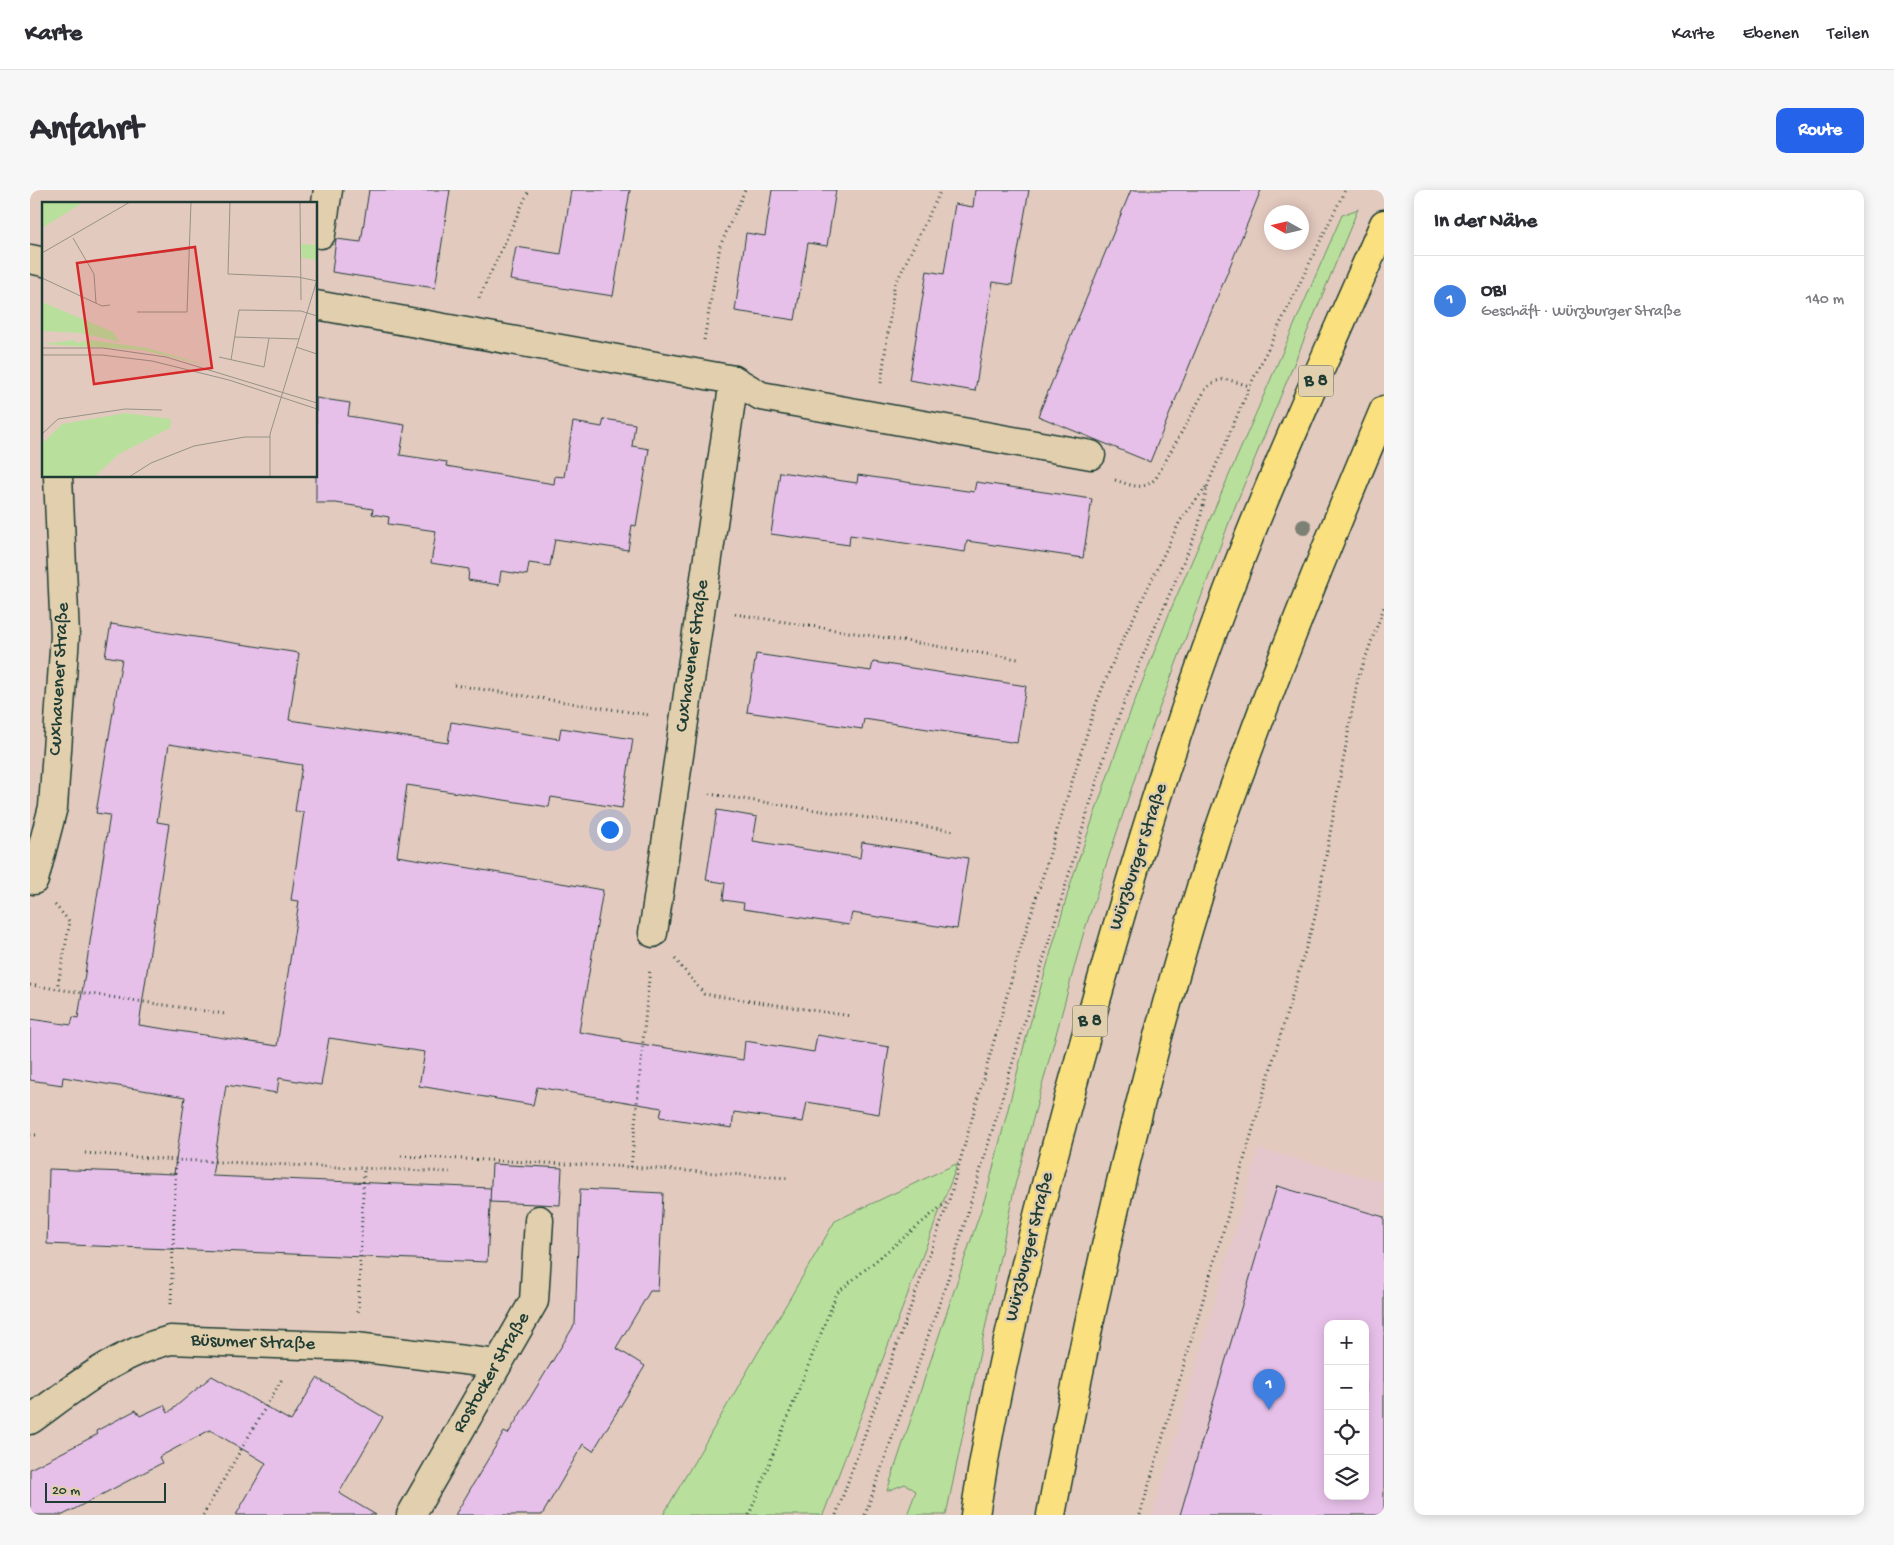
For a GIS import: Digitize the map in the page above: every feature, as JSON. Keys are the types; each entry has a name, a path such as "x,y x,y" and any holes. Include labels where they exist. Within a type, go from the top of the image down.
{"main road":[{"name":"Würzburger Straße","path":"975,1515 1002,1361 1033,1230 1110,948 1194,685 1248,539 1384,224"},
{"path":"1051,1515 1075,1386 1112,1220 1170,991 1215,841 1272,684 1384,410"}],"street":[{"path":"321,234 328,190"},
{"path":"318,305 699,372 734,380 761,396 1091,455"},
{"name":"Cuxhavener Straße","path":"653,933 734,380"},
{"name":"Cuxhavener Straße","path":"34,880 53,807 65,636 58,478"},
{"name":"Rostocker Straße","path":"411,1515 534,1301 539,1220"},
{"name":"Büsumer Straße","path":"30,1420 108,1364 142,1348 170,1340 356,1347 497,1364"}],"path":[{"path":"464,330 529,190"},
{"path":"699,372 720,246 745,190"},
{"path":"876,416 894,287 941,190"},
{"path":"864,1515 947,1282 1108,747 1141,660 1198,528 1208,484 1250,386 1345,190"},
{"path":"1091,455 1110,479 1140,488 1150,484 1156,478 1206,390 1214,381 1224,379 1250,386"},
{"path":"836,1515 949,1200 1016,963 1096,704 1124,635 1180,520 1208,484"},
{"path":"1140,1515 1315,917 1358,678 1384,607"},
{"path":"700,608 1018,659"},
{"path":"454,685 683,720"},
{"path":"674,789 955,832"},
{"path":"34,880 70,922 57,989"},
{"path":"653,933 704,994 851,1016"},
{"path":"631,1167 653,933"},
{"path":"30,985 226,1014"},
{"path":"30,1135 38,1135"},
{"path":"85,1153 176,1160 450,1172"},
{"path":"401,1156 631,1167 788,1178"},
{"path":"170,1340 176,1160"},
{"path":"356,1347 364,1168"},
{"path":"749,1515 837,1292 949,1200"},
{"path":"203,1515 302,1345"}],"shaded area":[{"path":"1259,1149 1384,1182 1384,1515 1153,1515"}],"green space":[{"path":"1358,209 1236,504 1147,741 1083,935 1015,1185 946,1515 907,1515 916,1491 905,1484 887,1491 987,1192 1026,1038 1072,879 1125,726 1171,609 1342,215"},
{"path":"958,1163 823,1515 663,1515 835,1221"}],"building":[{"path":"369,190 450,190 435,288 332,272 336,239 361,242"},
{"path":"571,190 630,190 613,296 510,280 516,247 561,254"},
{"path":"772,190 836,190 827,246 808,243 795,320 735,311 746,233 765,236"},
{"path":"975,190 1029,190 1012,285 993,282 975,391 909,380 927,271 944,274 955,204 973,207"},
{"path":"1131,190 1261,190 1150,462 1038,416"},
{"path":"318,398 350,403 348,416 405,425 400,455 447,462 446,466 554,484 555,476 564,477 573,422 602,427 604,419 635,424 632,446 649,449 636,526 632,525 628,550 555,539 550,566 529,563 527,575 501,571 499,585 468,580 469,569 431,563 436,531 388,524 389,517 372,514 373,509 336,503 316,503 316,478 318,478"},
{"path":"780,472 857,483 858,475 974,492 976,482 1092,499 1083,558 967,541 965,552 850,535 849,545 771,534"},
{"path":"111,624 299,653 289,720 448,743 451,722 559,739 561,728 633,739 622,808 551,797 549,807 407,785 397,856 603,890 579,1032 622,1039 622,1041 743,1060 745,1041 814,1052 817,1035 889,1047 879,1114 807,1102 803,1122 734,1112 732,1128 660,1117 662,1108 537,1087 533,1105 419,1086 425,1052 329,1038 321,1085 279,1078 277,1093 226,1085 212,1176 491,1188 487,1262 47,1244 49,1169 174,1174 185,1097 63,1077 62,1085 30,1080 30,1019 71,1025 73,1017 78,1018 110,815 96,813 122,659 105,656","holes":["169,744 302,765 295,811 304,812 291,900 299,901 277,1046 139,1025 169,824 157,822"]},
{"path":"756,654 871,671 873,662 1026,686 1017,743 864,719 862,729 747,712"},
{"path":"717,810 757,817 753,841 860,858 862,842 968,858 957,929 852,913 849,925 743,909 744,903 723,900 725,883 706,880"},
{"path":"492,1164 562,1168 560,1205 490,1202"},
{"path":"1277,1186 1384,1217 1384,1515 1180,1515"},
{"path":"580,1189 663,1193 658,1291 650,1291 616,1348 645,1366 593,1451 583,1444 542,1515 455,1515 504,1432 508,1434 575,1324"},
{"path":"212,1376 291,1421 317,1378 383,1417 339,1493 376,1515 236,1515 266,1463 210,1430 159,1457 162,1463 63,1515 30,1515 30,1469 98,1434 96,1431 136,1410 140,1416 164,1405 168,1413"}],"place":[{"name":"OBI","path":"1269,1410"}]}
